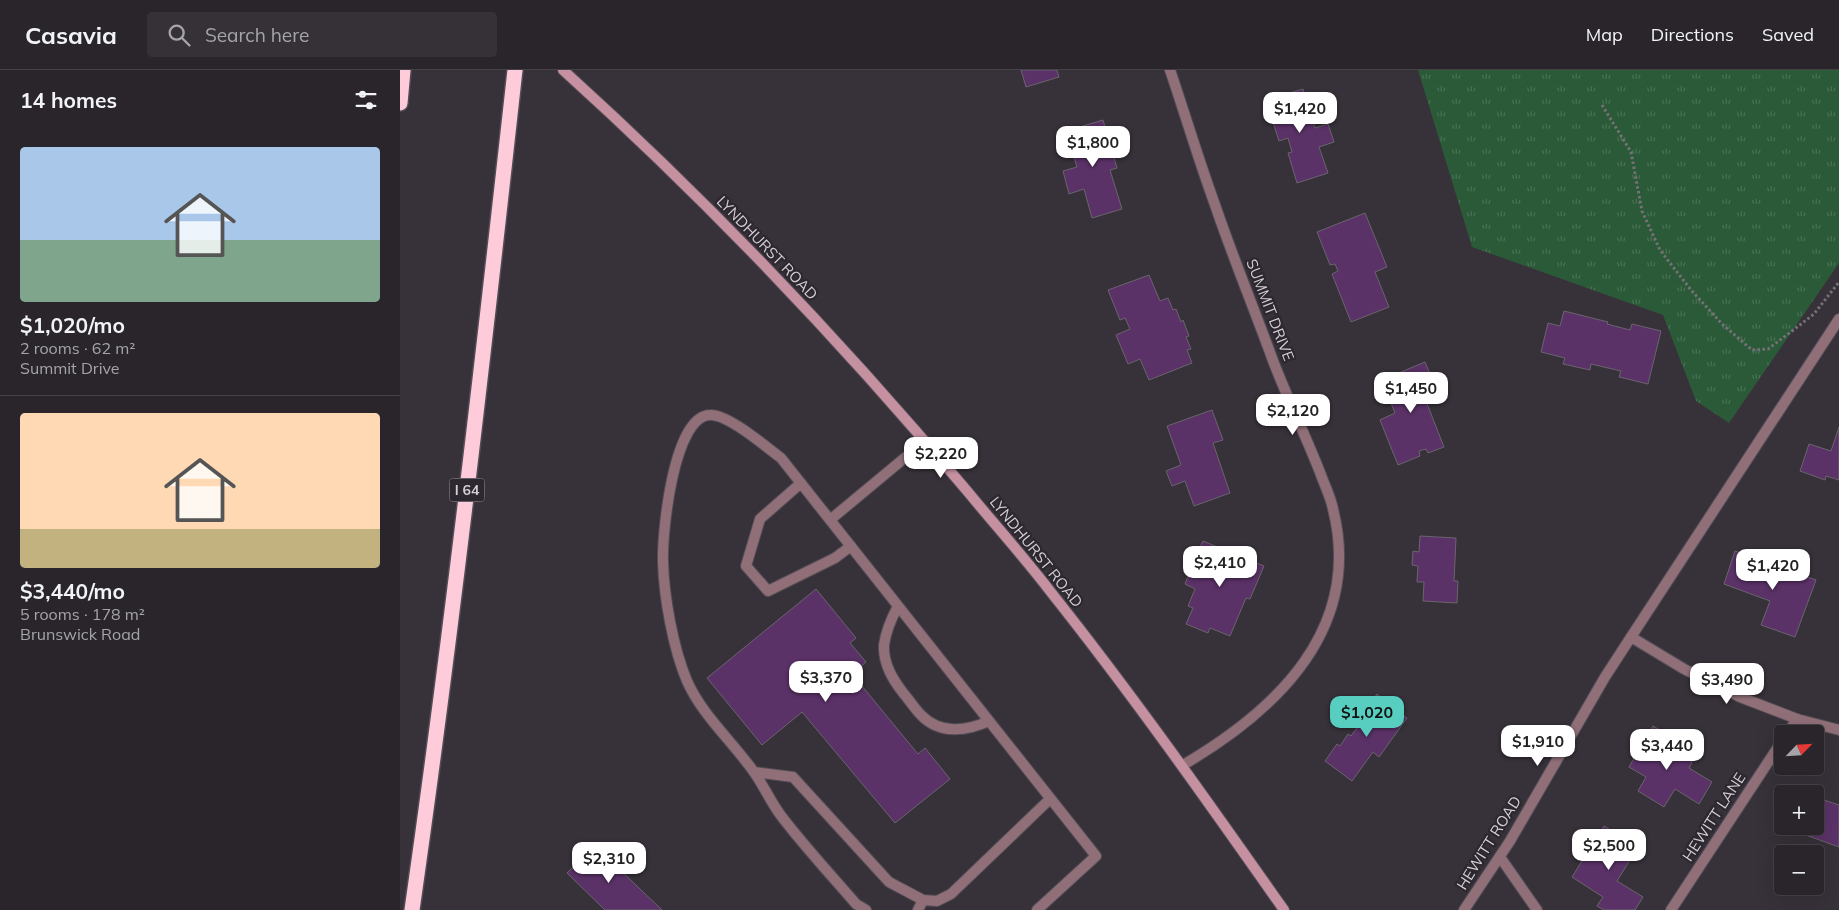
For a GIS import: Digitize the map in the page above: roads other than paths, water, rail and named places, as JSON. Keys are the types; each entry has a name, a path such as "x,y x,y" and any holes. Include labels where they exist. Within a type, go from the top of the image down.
{"highway":[{"path":"400,104 403,70"},
{"name":"I 64","path":"412,910 434,753 481,374 515,70"}],"main road":[{"name":"LYNDHURST ROAD","path":"565,72 658,158 763,264 924,441 1048,588 1183,766 1284,910"}],"street":[{"name":"SUMMIT DRIVE","path":"1170,70 1217,212 1281,381 1308,440 1333,508 1339,540 1339,573 1337,583 1330,612 1318,643 1292,678 1260,712 1215,746 1183,766"},
{"name":"HEWITT ROAD","path":"1464,910 1500,857 1605,677 1839,319"},
{"path":"866,910 856,904 782,816 754,772 703,708 687,681 680,663 666,597 662,561 671,483 687,432 693,423 701,417 710,415 725,419 780,458 1096,856 1037,910"},
{"path":"830,520 924,441"},
{"path":"801,483 760,519 746,566 768,591 835,558 851,546"},
{"path":"898,606 888,624 884,647 886,663 893,679 922,717 939,727 961,731 989,721"},
{"path":"1632,637 1684,669 1740,697 1797,719 1839,730"},
{"path":"1793,725 1797,719"},
{"name":"HEWITT LANE","path":"1671,910 1774,753"},
{"path":"754,772 793,776 889,882 923,900 937,901 951,894 1050,798"},
{"path":"1500,857 1537,910"},
{"path":"918,910 923,900"}]}
